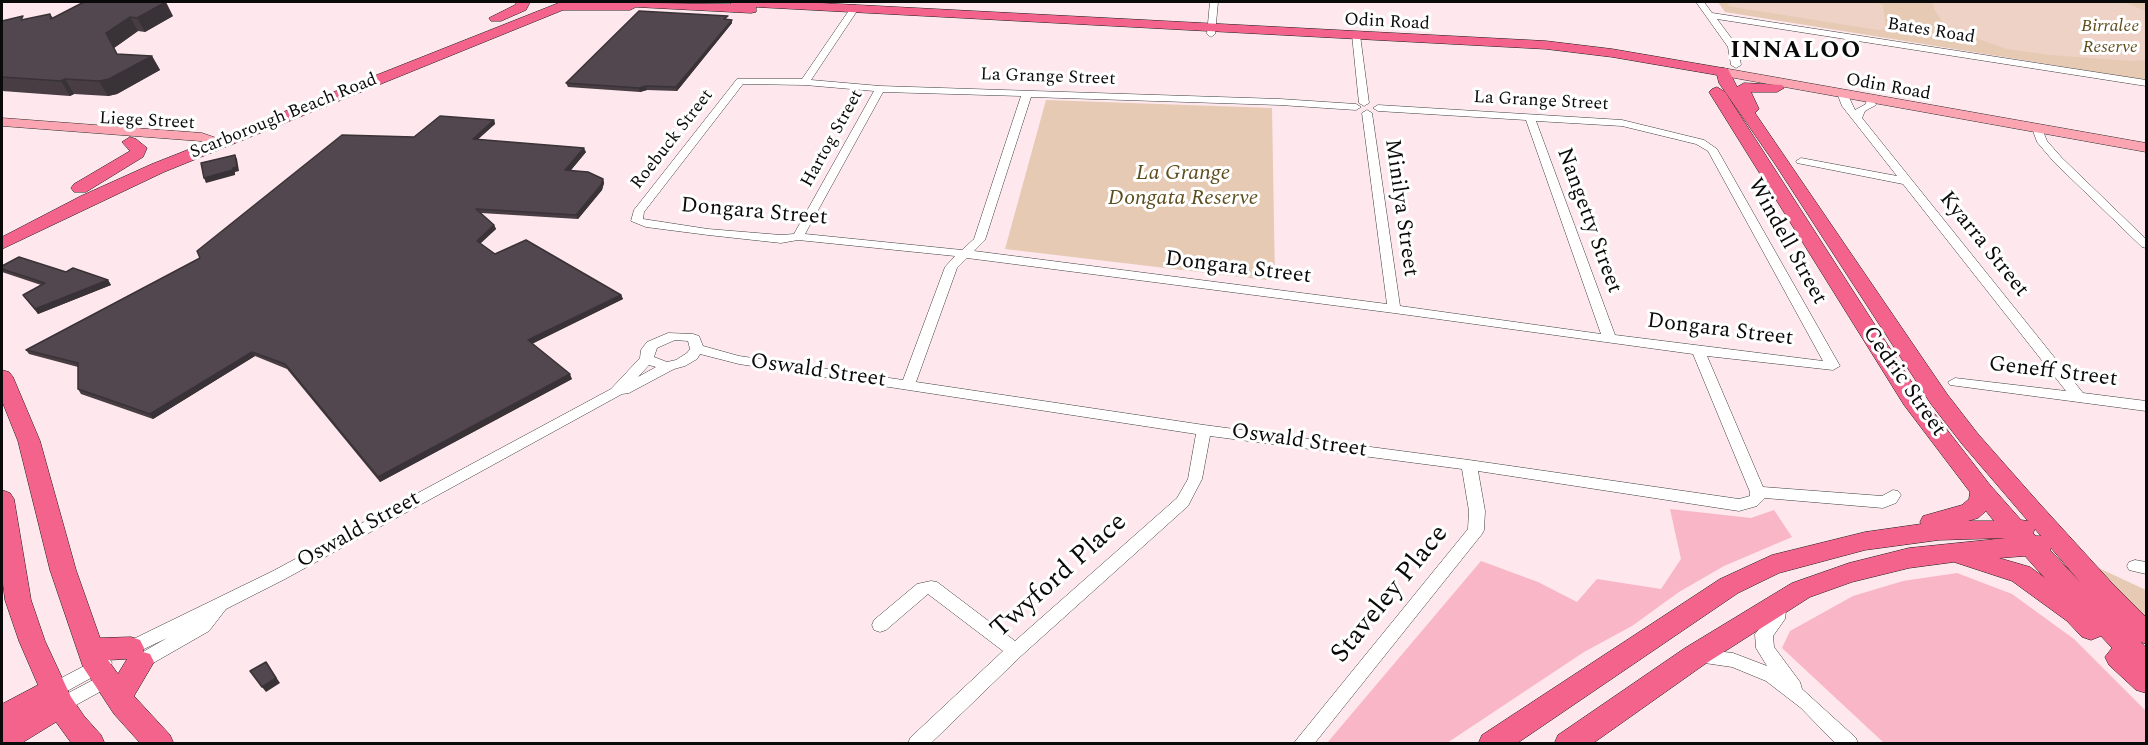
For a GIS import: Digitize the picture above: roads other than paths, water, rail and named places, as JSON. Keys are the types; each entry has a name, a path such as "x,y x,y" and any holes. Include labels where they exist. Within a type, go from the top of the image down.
{"main road":[{"path":"447,42 467,30 513,12 521,7 523,2"},
{"name":"Odin Road","path":"617,2 675,5 739,3 1356,38 1560,46 1701,71 1727,71 1843,97"},
{"path":"560,3 656,7 675,5"},
{"name":"Scarborough Beach Road","path":"2,244 210,140 447,42 560,3"},
{"name":"Scarborough Beach Road","path":"2,228 80,188 181,145 210,140 560,3"},
{"name":"Cedric Street","path":"1701,71 1711,81 1906,391 1982,491 2102,589 2146,633"},
{"name":"Odin Road","path":"1727,71 1777,88 1871,102 2146,155"},
{"name":"Cedric Street","path":"1727,71 1756,123 1939,399 2039,537 2146,665"},
{"path":"1756,123 1743,95 1744,87 1777,88"},
{"name":"Liege Street","path":"2,122 210,140"},
{"name":"Liege Street","path":"2,132 181,145"},
{"name":"Odin Road","path":"2045,136 2146,148"},
{"path":"80,188 136,154 139,148 130,142"},
{"path":"2,250 55,217"},
{"path":"2,377 29,441 63,570 103,673 160,744"},
{"path":"1491,744 1729,586 1772,566 1970,512 1980,503 1982,491"},
{"path":"2,499 18,600 32,641 57,697 74,725 91,744"},
{"path":"1865,541 1939,531 2039,537"},
{"path":"1568,744 1695,656 1779,602 1821,582 1933,554 2039,537"},
{"path":"1933,554 1972,558 2021,574 2076,614 2146,682"},
{"path":"103,673 136,655"},
{"path":"103,673 136,655"},
{"path":"2,718 57,697"},
{"path":"2,739 57,697"},
{"path":"1597,744 1606,716"}],"street":[{"path":"1211,30 1214,2"},
{"path":"1700,2 1733,48 1727,71"},
{"path":"805,82 853,11"},
{"name":"Bates Road","path":"1709,15 2146,83"},
{"name":"Minilya Street","path":"1356,38 1394,309"},
{"name":"La Grange Street","path":"740,81 805,82 880,89 1366,108 1622,123 1700,142"},
{"name":"Roebuck Street","path":"637,221 638,212 740,81"},
{"name":"Hartog Street","path":"798,237 880,89"},
{"path":"908,384 951,267 979,240 1027,93"},
{"name":"Kyarra Street","path":"1843,97 1906,181 2078,397"},
{"path":"1857,117 1861,109 1871,102"},
{"name":"Nangetty Street","path":"1530,118 1609,338"},
{"path":"2045,136 2146,245"},
{"name":"Windell Street","path":"1700,142 1712,149 1833,366"},
{"path":"1801,161 1906,181"},
{"name":"Dongara Street","path":"637,221 708,232 781,238 798,237 966,254 1698,351 1833,366"},
{"name":"Oswald Street","path":"136,655 203,626 221,605 616,392 647,359 648,350 652,345 673,336 694,339 697,348 739,360 1204,430 1469,465 1739,505 1752,502 1757,498 1758,492"},
{"path":"687,360 697,348"},
{"path":"1698,351 1758,492 1883,502 1891,499 1893,495"},
{"path":"647,359 659,365 670,365"},
{"path":"616,392 670,365 687,360 739,360"},
{"name":"Geneff Street","path":"1955,381 2146,406"},
{"name":"Twyford Place","path":"917,744 1015,651 1183,502 1195,479 1204,430"},
{"name":"Staveley Place","path":"1302,744 1476,530 1477,511 1469,465"},
{"path":"880,625 923,589 932,587 1015,651"},
{"path":"1779,602 1777,619 1764,634 1765,648 1807,703"},
{"path":"1695,656 1733,660 1772,676 1807,703 1849,744"},
{"path":"57,697 103,673"}],"district":[{"name":"INNALOO","path":"1796,52"}],"park label":[{"name":"Birralee Reserve","path":"2110,37"},
{"name":"La Grange Dongata Reserve","path":"1183,188"}]}
